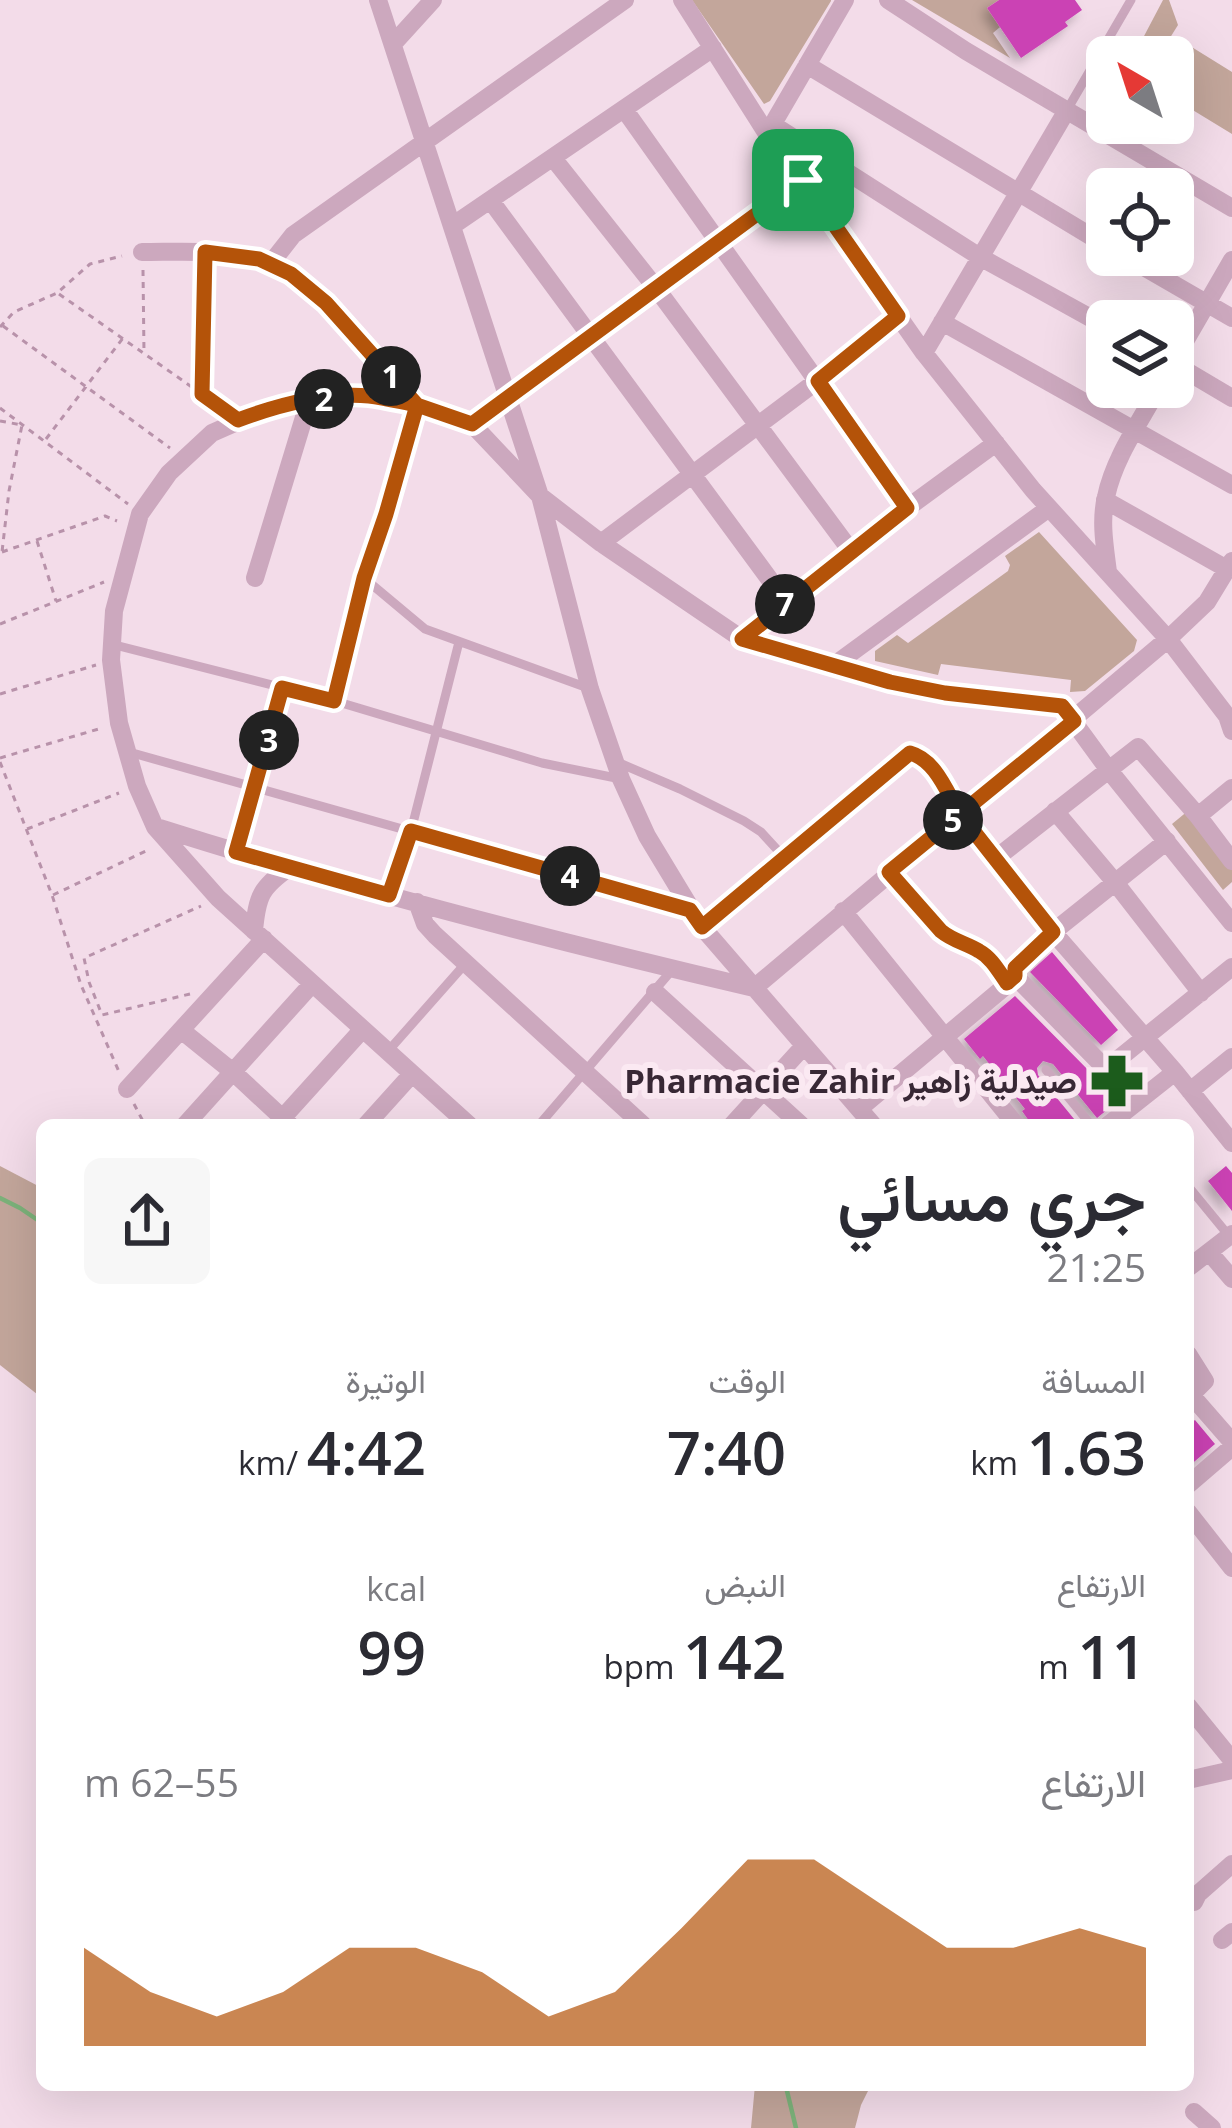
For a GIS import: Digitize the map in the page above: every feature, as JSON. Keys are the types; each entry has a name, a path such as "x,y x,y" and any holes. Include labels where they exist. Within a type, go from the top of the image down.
{"street":[{"path":"378,0 540,496 590,688 647,836 696,919 868,1119"},
{"path":"393,44 433,0"},
{"path":"271,263 293,235 625,0"},
{"path":"682,0 924,353 1049,508 1168,639 1230,718"},
{"path":"770,129 845,0"},
{"path":"888,0 1232,208"},
{"path":"452,226 713,48"},
{"path":"807,65 1086,234"},
{"path":"624,109 907,508"},
{"path":"924,353 1067,110"},
{"path":"770,129 1086,315"},
{"path":"553,158 656,288 850,551"},
{"path":"472,424 803,180"},
{"path":"491,201 787,603"},
{"path":"142,252 205,252 259,259 291,274 326,303 417,405"},
{"path":"1194,327 1232,260"},
{"path":"1160,276 1232,318"},
{"path":"601,543 898,316"},
{"path":"942,322 1232,484"},
{"path":"1194,375 1232,398"},
{"path":"457,1119 218,898 162,834 137,786 119,723 111,652 114,611 138,520 184,457 212,433 271,407 366,396 417,405 472,424 540,496 742,639 890,682 1062,706 1232,923"},
{"path":"255,578 309,400"},
{"path":"1108,572 1105,500 1114,470 1148,408"},
{"path":"742,639 850,551 996,443"},
{"path":"754,988 1074,721 1207,602 1230,565 1105,500"},
{"path":"833,666 1049,508"},
{"path":"995,860 1135,748 1142,749 1232,862"},
{"path":"696,919 784,857 910,753 918,754 1053,932 1232,1143"},
{"path":"1198,816 1232,788"},
{"path":"1055,811 1201,993"},
{"path":"162,834 754,988"},
{"path":"860,1108 1011,980 1015,968 1053,932 1167,841"},
{"path":"127,1089 221,986 259,935 257,900 290,867"},
{"path":"889,872 941,931 979,950 1106,1069 1232,967"},
{"path":"417,902 425,924 465,964 637,1119"},
{"path":"843,911 1011,1119"},
{"path":"190,1119 312,984"},
{"path":"655,992 795,1119"},
{"path":"182,1030 279,1119"},
{"path":"286,1119 362,1030"},
{"path":"737,1119 803,1046"},
{"path":"1190,1091 1232,1057"},
{"path":"1115,1119 1174,1072"},
{"path":"372,1119 412,1074"},
{"path":"1194,1263 1231,1235"},
{"path":"1208,1252 1232,1280"},
{"path":"1194,1364 1205,1381 1194,1392"},
{"path":"1194,1401 1232,1444 1194,1479"},
{"path":"1194,1520 1232,1568"},
{"path":"1194,1713 1232,1760"},
{"path":"1194,1779 1232,1770"},
{"path":"1195,1902 1232,1864"},
{"path":"1194,2112 1212,2128"}],"lane":[{"path":"1067,110 1131,0"},
{"path":"334,701 364,578 417,405"},
{"path":"364,578 425,628 590,688"},
{"path":"389,895 411,831 460,642"},
{"path":"111,652 334,701 542,763 619,771 680,788 761,832 784,857"},
{"path":"236,852 282,688"},
{"path":"127,751 411,831 696,919"},
{"path":"387,1053 465,964"},
{"path":"544,1119 672,970"},
{"path":"1046,1070 1086,1119"},
{"path":"1194,1193 1231,1235"}],"path":[{"path":"143,353 142,252 89,264 58,293 14,313 1,326 184,457"},
{"path":"202,394 205,252"},
{"path":"58,293 238,420"},
{"path":"45,440 123,338"},
{"path":"0,408 138,520"},
{"path":"0,421 22,425"},
{"path":"22,425 1,553 105,516 138,520"},
{"path":"0,489 9,491"},
{"path":"37,540 57,602"},
{"path":"0,624 121,575"},
{"path":"0,694 111,652"},
{"path":"119,723 0,760 81,985 142,1119"},
{"path":"26,830 137,786"},
{"path":"52,896 162,834"},
{"path":"218,898 84,958 102,1015 221,986"},
{"path":"81,985 89,982"}],"shaded area":[{"path":"692,0 831,0 831,1 764,104"},
{"path":"912,0 999,0 987,8 1000,27 993,33 1010,58"},
{"path":"1163,0 1169,0 1178,25 1171,36 1144,36"},
{"path":"1194,48 1232,72 1232,134 1194,111"},
{"path":"1039,532 1137,640 1134,651 1085,691 1070,692 1071,680 941,664 938,675 875,661 875,651 897,635 908,643 1008,571 1005,556"},
{"path":"1189,810 1232,861 1232,882 1223,890 1172,824"},
{"path":"0,1166 36,1185 36,1393 0,1365"},
{"path":"754,2091 868,2091 855,2128 751,2128"}],"building":[{"path":"999,0 1075,0 1082,10 1065,22 1068,26 1021,58 987,8"},
{"path":"1052,952 1118,1030 1101,1045 1030,972"},
{"path":"1015,996 1097,1079 1110,1082 1123,1073 1135,1087 1097,1118 1053,1064 1043,1061 1038,1075 1074,1119 1028,1119 983,1056 980,1059 964,1039"},
{"path":"1226,1166 1232,1173 1232,1211 1208,1181"},
{"path":"1194,1421 1215,1444 1194,1462"}],"waterway":[{"path":"0,1198 36,1219"},
{"path":"787,2091 796,2128"}],"place":[{"name":"Pharmacie Zahir صيدلية زاهير","path":"1117,1081"}],"route":[{"path":"803,180 472,424 417,405 326,303 291,274 259,259 205,252 202,394 238,420 271,407 341,397 366,396 417,405 364,578 334,701 282,688 236,852 389,895 411,831 690,910 702,927 910,753 930,764 960,814 889,872 941,931 979,950 1007,983 1015,976 1015,968 1053,932 960,814 1074,721 1062,706 890,682 742,639 907,508 818,381 898,316 803,180"}]}
